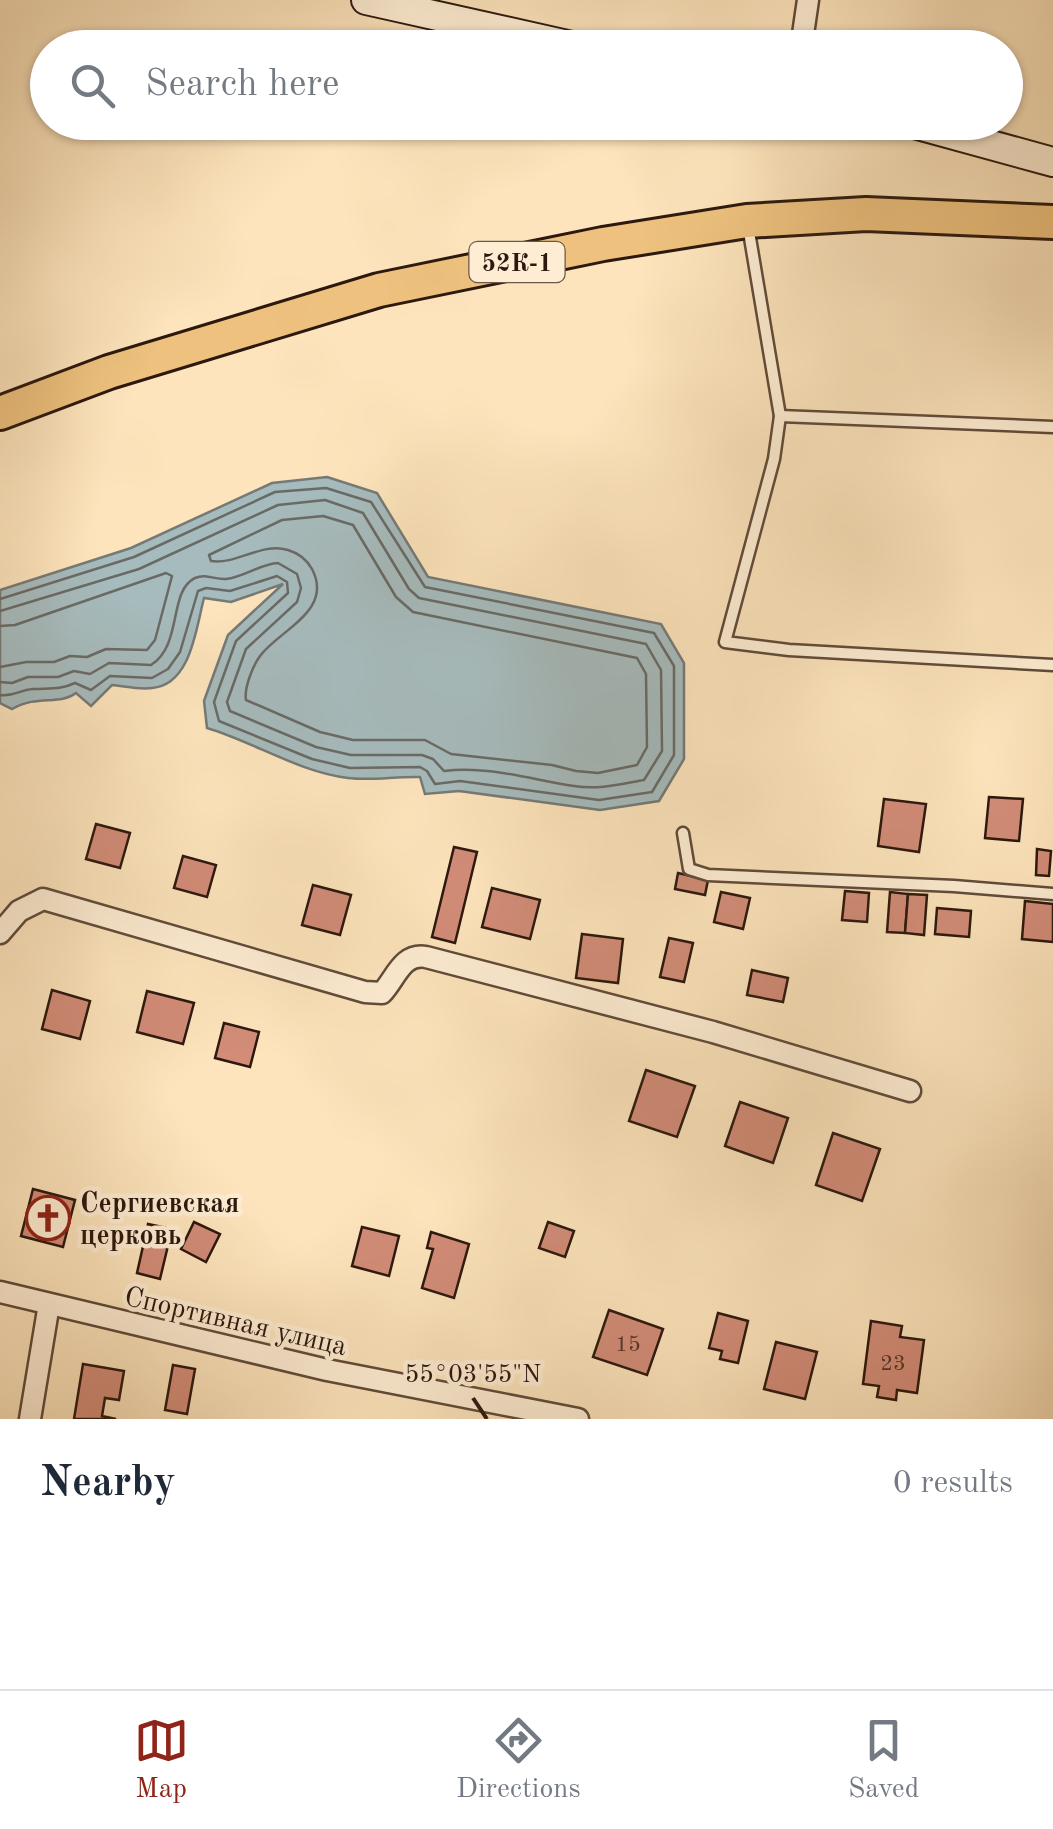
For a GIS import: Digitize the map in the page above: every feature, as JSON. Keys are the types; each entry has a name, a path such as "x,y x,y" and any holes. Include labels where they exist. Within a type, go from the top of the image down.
{"main road":[{"path":"366,0 500,30"},
{"path":"980,140 1053,162"},
{"name":"52К-1","path":"0,414 110,372 380,290 603,244 747,221 866,214 1053,222"}],"street":[{"path":"804,30 808,0"},
{"path":"0,932 18,911 43,899 365,992 382,993 404,961 426,957 713,1032 910,1092"},
{"name":"Спортивная улица","path":"0,1292 327,1370 578,1419"},
{"path":"30,1419 49,1304"}],"lane":[{"path":"747,221 780,416 774,459 725,642 788,650 1053,665"},
{"path":"780,416 1053,427"},
{"path":"683,832 689,869 708,875 1053,894"}],"water":[{"path":"327,477 377,493 428,577 661,624 684,663 684,759 659,801 600,810 459,791 425,794 420,777 357,779 330,775 207,728 204,701 228,635 283,584 231,602 204,598 190,653 165,685 112,685 91,706 76,693 12,709 0,703 0,590 131,548 272,483"}],"building":[{"path":"989,797 1023,799 1019,841 985,838"},
{"path":"884,799 926,804 919,852 878,846"},
{"path":"96,824 130,833 120,868 86,859"},
{"path":"454,847 477,852 455,943 432,937"},
{"path":"1037,849 1051,851 1049,876 1036,875"},
{"path":"183,856 216,865 207,897 174,888"},
{"path":"678,873 708,880 705,895 675,889"},
{"path":"313,885 351,895 340,935 302,925"},
{"path":"492,888 540,900 530,939 482,927"},
{"path":"845,891 869,893 867,922 842,920"},
{"path":"721,892 750,898 743,929 714,922"},
{"path":"890,892 908,894 905,933 887,932"},
{"path":"908,894 927,895 924,935 905,933"},
{"path":"1025,901 1053,904 1053,942 1022,939"},
{"path":"937,908 971,911 969,937 935,934"},
{"path":"582,934 623,939 618,983 576,978"},
{"path":"669,938 693,943 684,982 660,977"},
{"path":"752,970 788,978 783,1002 747,995"},
{"path":"52,990 90,1001 80,1039 42,1029"},
{"path":"147,991 194,1003 183,1044 137,1032"},
{"path":"224,1023 259,1032 250,1067 215,1058"},
{"path":"646,1070 695,1086 677,1137 629,1121"},
{"path":"740,1102 788,1118 773,1163 725,1146"},
{"path":"833,1133 880,1149 862,1201 816,1185"},
{"name":"Сергиевская церковь","path":"33,1189 75,1200 63,1247 21,1236"},
{"path":"194,1222 220,1234 206,1262 181,1249"},
{"path":"548,1222 574,1231 565,1257 539,1248"},
{"path":"148,1224 172,1229 160,1279 137,1273"},
{"path":"362,1227 399,1236 389,1276 352,1266"},
{"path":"431,1232 469,1244 454,1298 422,1288 433,1249 427,1248"},
{"path":"609,1310 663,1329 647,1375 593,1357"},
{"path":"718,1313 748,1321 738,1363 720,1359 722,1351 709,1348"},
{"path":"871,1321 902,1326 900,1337 924,1340 917,1393 897,1390 896,1400 877,1397 879,1386 863,1384"},
{"path":"776,1342 817,1352 805,1399 764,1389"},
{"path":"83,1364 124,1371 119,1400 105,1398 102,1416 116,1419 74,1419"},
{"path":"173,1365 195,1369 187,1414 165,1410"}],"place":[{"name":"Сергиевская церковь","path":"48,1218"}]}
